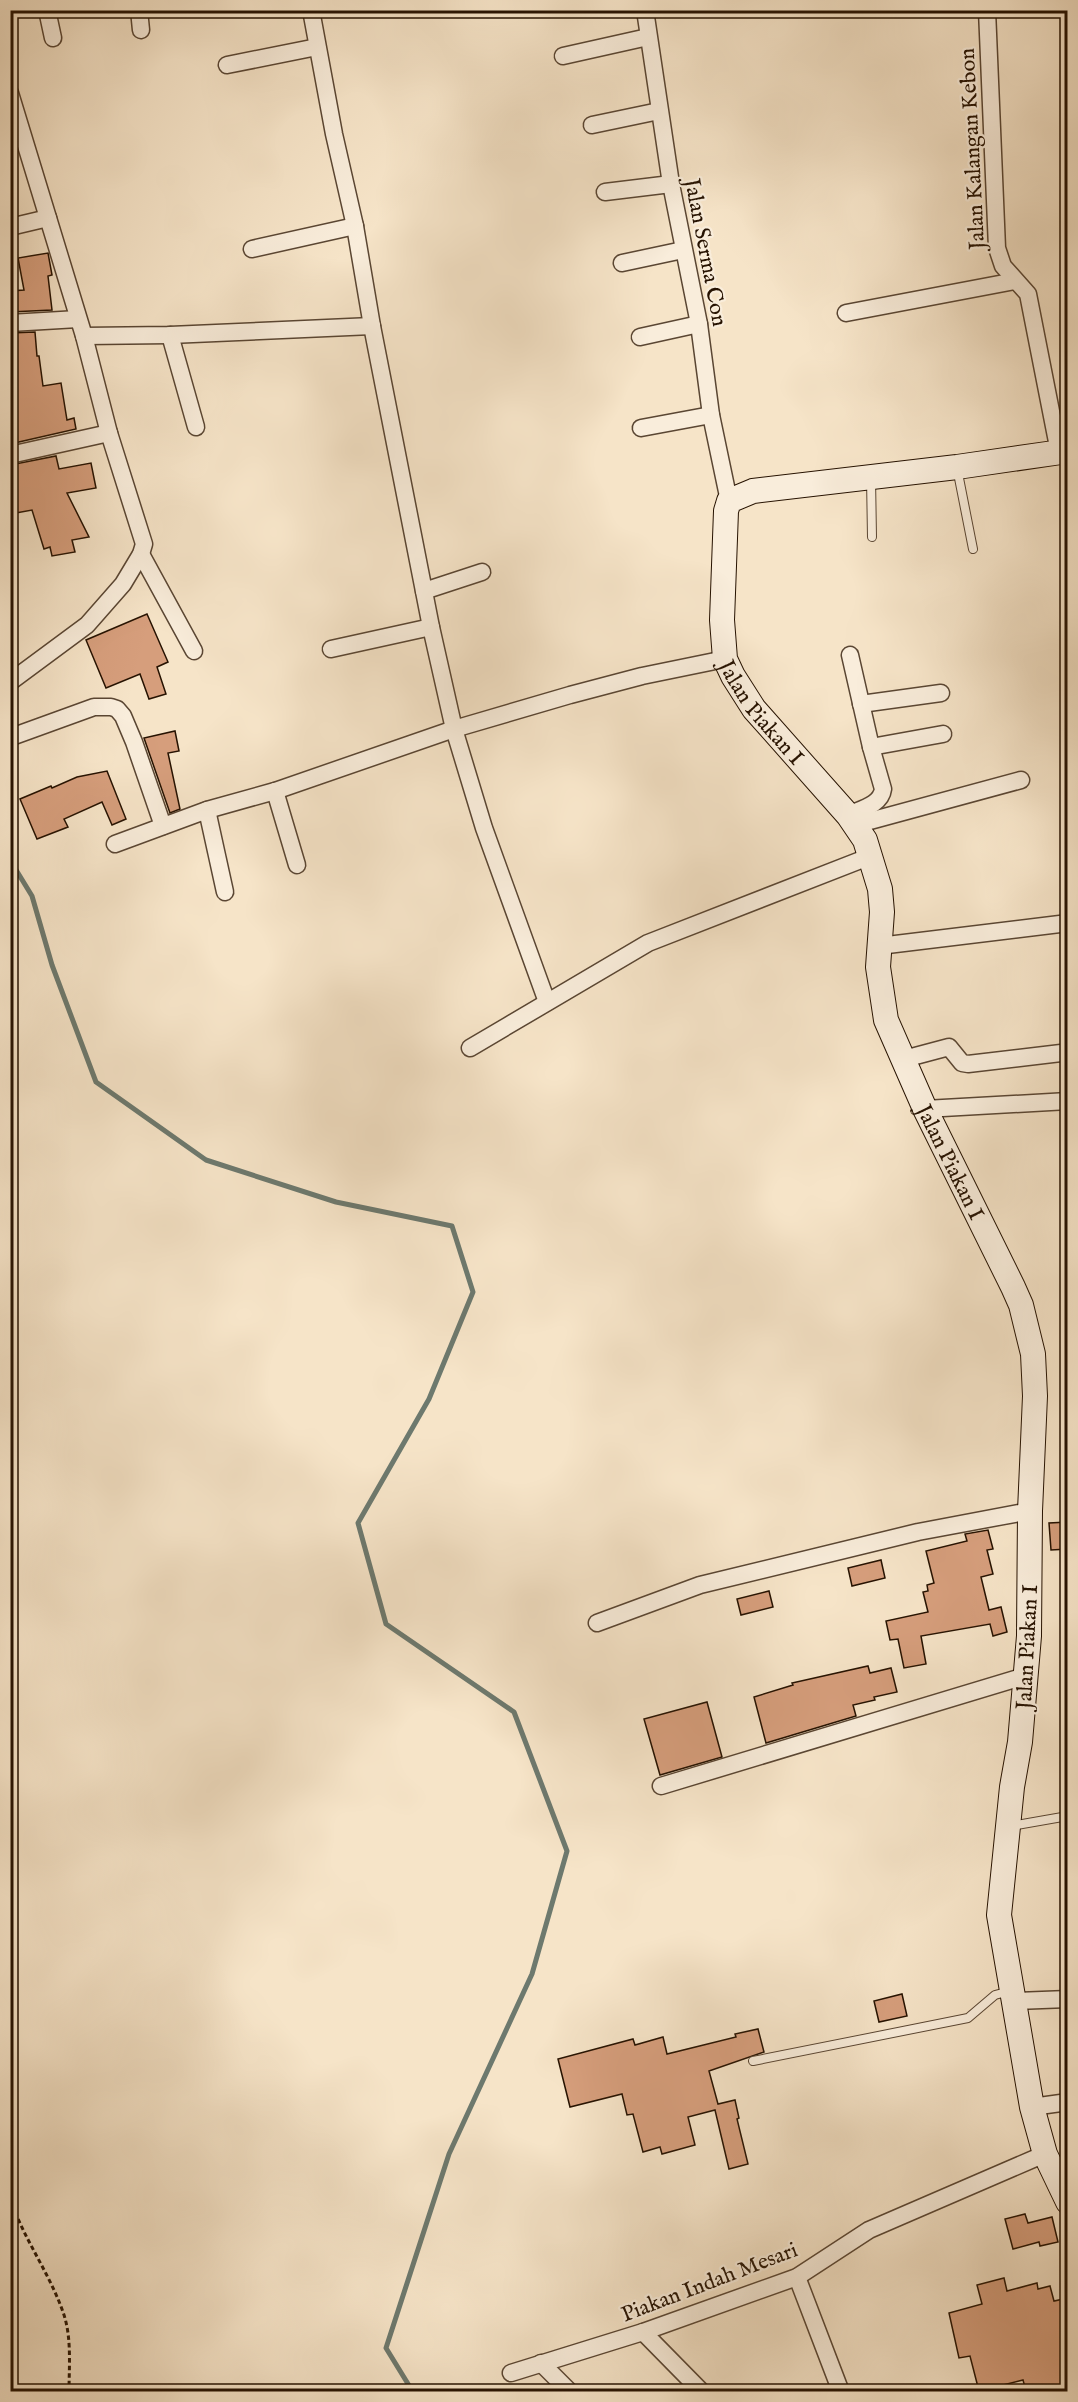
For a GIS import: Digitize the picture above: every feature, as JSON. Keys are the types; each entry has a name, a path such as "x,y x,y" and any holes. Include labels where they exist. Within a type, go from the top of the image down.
{"street":[{"path":"47,10 53,38"},
{"path":"138,10 141,30"},
{"path":"311,10 334,134 355,226 372,326 431,627 454,729 484,828 547,1002"},
{"name":"Jalan Serma Con","path":"645,10 671,184 699,324 711,415 729,501"},
{"name":"Jalan Kalangan Kebon","path":"987,10 997,248 1002,266 1028,294 1064,453"},
{"path":"563,56 648,37"},
{"path":"227,64 317,47"},
{"path":"10,93 16,133 48,218 84,336 109,433 144,544 141,554 123,584 87,625 15,679"},
{"path":"592,124 659,111"},
{"path":"605,192 671,184"},
{"path":"10,227 48,218"},
{"path":"252,249 355,226"},
{"path":"622,263 683,250"},
{"path":"846,313 1015,281"},
{"path":"10,323 78,319"},
{"path":"640,337 699,324"},
{"path":"84,336 170,335 372,326"},
{"path":"170,335 196,427"},
{"path":"641,428 711,415"},
{"path":"10,455 109,433"},
{"path":"729,501 753,491 1064,453"},
{"name":"Jalan Piakan I","path":"729,501 726,511 723,597 725,659 754,709 851,820 871,856 880,889 882,912 878,967 886,1020 925,1109 998,1253 1021,1305 1033,1354 1035,1396 1030,1511 1029,1636 1020,1742 999,1915 1032,2107 1045,2154 1068,2202"},
{"path":"141,554 194,651"},
{"path":"424,591 482,572"},
{"path":"331,649 431,627"},
{"path":"850,655 883,789 877,802 851,820"},
{"path":"115,844 207,810 275,791 454,729 570,694 725,659"},
{"path":"861,704 941,693"},
{"path":"14,736 94,707 111,707 117,710 123,716 134,742 163,826"},
{"path":"871,747 943,734"},
{"path":"851,820 1021,780"},
{"path":"275,791 297,866"},
{"path":"207,810 225,892"},
{"path":"470,1048 648,943 871,856"},
{"path":"879,946 1068,923"},
{"path":"904,1059 949,1047 962,1063 968,1064 1061,1053"},
{"path":"925,1109 1068,1101"},
{"path":"597,1623 700,1585 918,1532 1030,1511"},
{"path":"661,1786 1025,1676"},
{"path":"1012,1996 1068,1999"},
{"path":"1032,2107 1068,2102"},
{"name":"Piakan Indah Mesari","path":"511,2373 643,2332 797,2277 869,2230 1045,2154"},
{"path":"797,2277 841,2391"},
{"path":"643,2332 702,2391"},
{"path":"541,2363 570,2391"}],"lane":[{"path":"957,467 973,549"},
{"path":"871,477 872,537"},
{"path":"1008,1827 1068,1816"},
{"path":"753,2061 968,2018 995,1995 1012,1996"}],"path":[{"path":"10,2198 20,2224 43,2265 63,2312 68,2335 69,2391"}],"building":[{"path":"48,253 52,275 48,276 52,310 10,312 10,291 24,290 18,258"},
{"path":"35,332 43,386 61,383 67,420 74,418 76,429 10,444 10,333"},
{"path":"56,456 59,469 91,463 96,488 67,493 89,537 72,540 75,552 52,556 50,547 44,549 32,510 10,514 10,496 13,496 10,465"},
{"path":"147,614 168,662 157,667 166,694 149,699 140,674 106,688 86,640"},
{"path":"175,731 179,751 168,753 180,809 170,813 144,738"},
{"path":"107,771 126,819 112,825 102,802 64,819 68,827 37,839 20,799 77,777"},
{"path":"1068,1522 1068,1549 1051,1550 1049,1523"},
{"path":"988,1530 993,1549 987,1550 993,1574 981,1577 989,1610 1001,1607 1007,1632 993,1636 990,1624 921,1636 926,1664 904,1668 898,1639 890,1640 886,1621 928,1612 923,1592 928,1591 927,1585 934,1583 926,1551 967,1541 965,1534"},
{"path":"881,1560 885,1578 852,1586 848,1568"},
{"path":"769,1591 773,1607 741,1615 737,1599"},
{"path":"868,1666 870,1673 891,1668 897,1692 853,1705 856,1716 766,1743 754,1697 793,1685 792,1683"},
{"path":"707,1702 722,1757 660,1775 644,1719"},
{"path":"902,1994 907,2016 879,2022 874,2001"},
{"path":"758,2029 764,2052 709,2071 718,2104 735,2100 739,2118 737,2119 748,2164 729,2169 715,2110 688,2117 695,2145 662,2154 660,2147 643,2152 633,2114 627,2115 622,2094 570,2107 558,2059 633,2039 635,2045 663,2037 667,2054 736,2037 735,2034"},
{"path":"1025,2214 1028,2223 1052,2217 1058,2242 1040,2246 1039,2242 1013,2249 1005,2219"},
{"path":"1004,2278 1007,2291 1037,2283 1038,2289 1050,2286 1054,2301 1068,2298 1068,2391 1026,2391 1023,2380 979,2391 970,2356 959,2358 949,2313 982,2304 977,2285"}],"waterway":[{"path":"10,860 32,896 52,965 96,1082 206,1160 336,1202 452,1226 473,1292 429,1399 358,1523 386,1624 514,1712 567,1851 532,1974 449,2154 386,2348 413,2392"}]}
